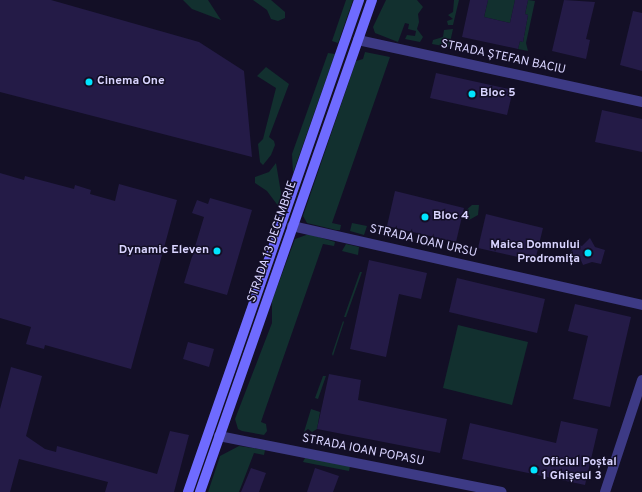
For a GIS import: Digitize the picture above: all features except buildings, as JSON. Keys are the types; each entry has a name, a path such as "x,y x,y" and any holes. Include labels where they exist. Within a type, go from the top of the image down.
{"main road":[{"name":"STRADA 13 DECEMBRIE","path":"188,492 359,0"},
{"name":"STRADA 13 DECEMBRIE","path":"200,492 372,0"}],"street":[{"name":"STRADA ȘTEFAN BACIU","path":"358,40 642,102"},
{"name":"STRADA IOAN URSU","path":"292,226 642,305"},
{"path":"605,492 642,380"},
{"name":"STRADA IOAN POPASU","path":"219,436 502,492"}],"green space":[{"path":"183,0 208,0 221,20 192,9"},
{"path":"253,0 271,0 285,12 285,18 278,21 271,19 267,10"},
{"path":"346,0 353,0 338,43 332,41"},
{"path":"386,0 417,0 423,7 418,14 419,22 417,29 423,37 420,42 405,39 407,35 415,36 416,31 408,29 409,24 405,23 398,42 375,33 373,27"},
{"path":"454,0 459,0 453,25 448,25 447,21 453,19 448,15 453,12"},
{"path":"488,0 515,0 510,23 484,17"},
{"path":"528,0 535,1 526,43 528,51 518,49 520,41 523,42 528,15 525,14"},
{"path":"453,29 449,47 432,44 433,40 443,37 444,30"},
{"path":"365,52 390,57 332,223 341,225 340,230 307,223 303,216 356,61 363,59"},
{"path":"328,53 335,54 293,173 292,154"},
{"path":"266,67 289,84 269,137 274,141 275,145 271,155 263,165 260,162 258,144 263,139 276,88 257,76"},
{"path":"276,163 281,193 279,207 267,191 255,183 255,177 269,172"},
{"path":"472,205 479,205 478,215 469,220 464,217 464,212"},
{"path":"352,223 367,226 364,235 350,231"},
{"path":"309,234 335,242 334,246 323,244 261,422 266,424 267,431 264,435 242,431 238,429 235,419 272,323 272,301 295,239"},
{"path":"346,244 359,247 358,255 342,251"},
{"path":"360,272 362,272 346,317 344,317"},
{"path":"343,321 344,322 333,356 332,354"},
{"path":"458,325 528,342 512,405 443,388"},
{"path":"323,376 326,376 318,399 315,398"},
{"path":"311,409 320,412 317,429 312,432 308,429 304,432"},
{"path":"239,446 265,450 264,455 254,453 239,492 208,492 220,456"},
{"path":"305,458 350,466 349,471 303,462"}],"place":[{"name":"Cinema One","path":"89,82"},
{"name":"Bloc 5","path":"472,94"},
{"name":"Bloc 4","path":"425,217"},
{"name":"Dynamic Eleven","path":"217,251"},
{"name":"Maica Domnului Prodromița","path":"588,253"},
{"name":"Oficiul Poștal 1 Ghișeul 3","path":"534,470"}]}
